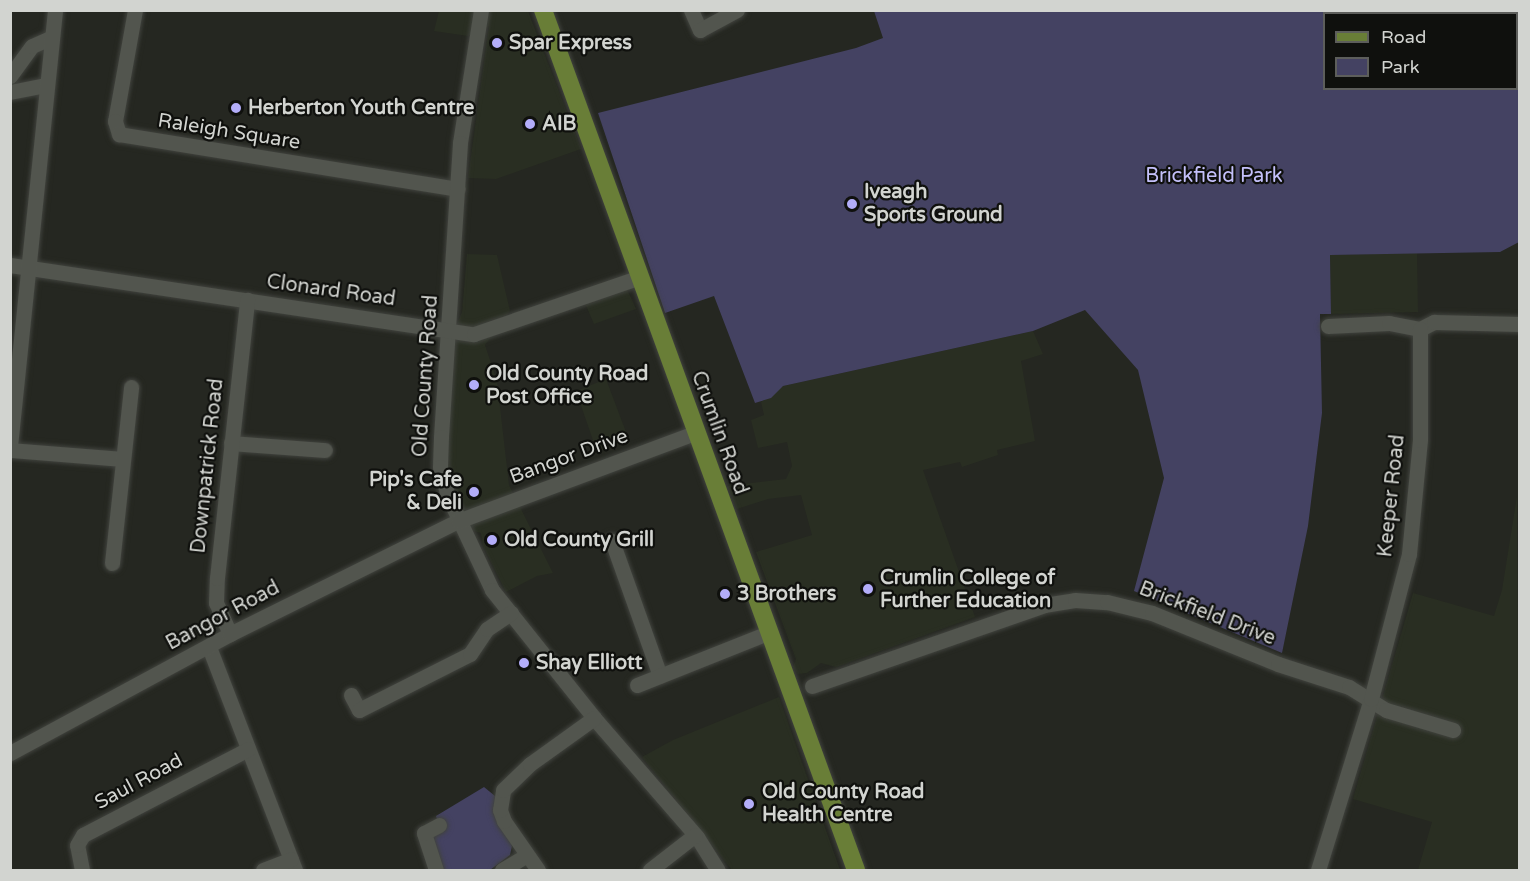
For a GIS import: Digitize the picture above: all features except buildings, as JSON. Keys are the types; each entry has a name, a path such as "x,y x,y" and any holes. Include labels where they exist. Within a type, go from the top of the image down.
{"main road":[{"name":"Crumlin Road","path":"543,10 694,433 856,870"}],"street":[{"path":"55,10 10,448 122,459"},
{"name":"Raleigh Square","path":"135,10 115,121 119,134 458,189"},
{"name":"Old County Road","path":"481,10 460,143 440,467 458,521 492,590 594,718 695,835 718,870"},
{"path":"691,10 700,30 737,10"},
{"path":"10,76 32,46 52,37"},
{"path":"10,93 46,85"},
{"name":"Clonard Road","path":"10,265 474,334 638,278"},
{"name":"Downpatrick Road","path":"230,634 216,603 247,300"},
{"path":"1328,326 1408,324 1419,329 1434,322 1520,324"},
{"name":"Keeper Road","path":"1318,870 1371,699 1400,594 1415,514 1419,329"},
{"path":"112,563 131,387"},
{"name":"Bangor Drive","path":"458,521 694,433"},
{"path":"231,443 326,450"},
{"name":"Bangor Road","path":"10,753 230,634 458,521"},
{"path":"612,541 660,676"},
{"name":"Brickfield Drive","path":"812,686 1018,613 1075,600 1121,604 1152,613 1278,664 1349,687 1371,699"},
{"path":"351,695 359,710 470,654 488,629 511,613"},
{"path":"637,685 768,633"},
{"path":"208,647 293,865 263,870"},
{"path":"1371,699 1386,710 1453,730"},
{"path":"538,870 504,821 500,810 503,790 530,764 594,718"},
{"name":"Saul Road","path":"82,870 77,845 83,835 248,749"},
{"path":"436,870 424,833 438,825"},
{"path":"650,870 695,835"},
{"path":"502,870 527,855"}],"shaded area":[{"path":"439,11 528,11 581,149 496,179 468,178 489,26 468,36 434,31"},
{"path":"1417,253 1418,312 1331,314 1330,255"},
{"path":"467,254 497,255 510,311 485,345 497,381 509,485 553,573 537,576 506,592 483,546 481,533 469,530 445,472 452,336 462,312"},
{"path":"626,287 636,309 594,324 584,301"},
{"path":"1033,331 1043,354 1021,361 1035,441 997,450 998,455 962,467 960,462 923,470 975,617 836,667 821,663 807,673 798,674 793,667 796,659 756,552 812,535 801,495 768,499 737,509 727,486 786,479 792,466 787,442 758,448 751,420 764,415 761,402 783,386"},
{"path":"606,379 629,440 597,452 576,391"},
{"path":"1517,496 1519,870 1418,870 1432,822 1353,799 1413,593 1494,616 1502,590"},
{"name":"Old County Road Health Centre","path":"779,697 840,870 732,870 642,757 673,740"}],"green space":[{"name":"Brickfield Park","path":"874,11 1519,11 1519,242 1500,252 1330,255 1331,314 1320,314 1322,413 1308,526 1282,653 1134,591 1164,478 1138,370 1085,310 1033,331 783,386 771,398 755,403 714,296 665,313 598,113 856,48 883,38"},
{"path":"484,787 495,796 512,846 510,855 490,870 442,870 431,840 440,829 436,816"}],"place":[{"name":"Spar Express","path":"497,43"},
{"name":"Herberton Youth Centre","path":"236,108"},
{"name":"AIB","path":"530,124"},
{"name":"Iveagh Sports Ground","path":"852,204"},
{"name":"Old County Road Post Office","path":"474,385"},
{"name":"Pip's Cafe & Deli","path":"474,492"},
{"name":"Old County Grill","path":"492,540"},
{"name":"Crumlin College of Further Education","path":"868,589"},
{"name":"3 Brothers","path":"725,594"},
{"name":"Shay Elliott","path":"524,663"},
{"name":"Old County Road Health Centre","path":"749,804"}]}
